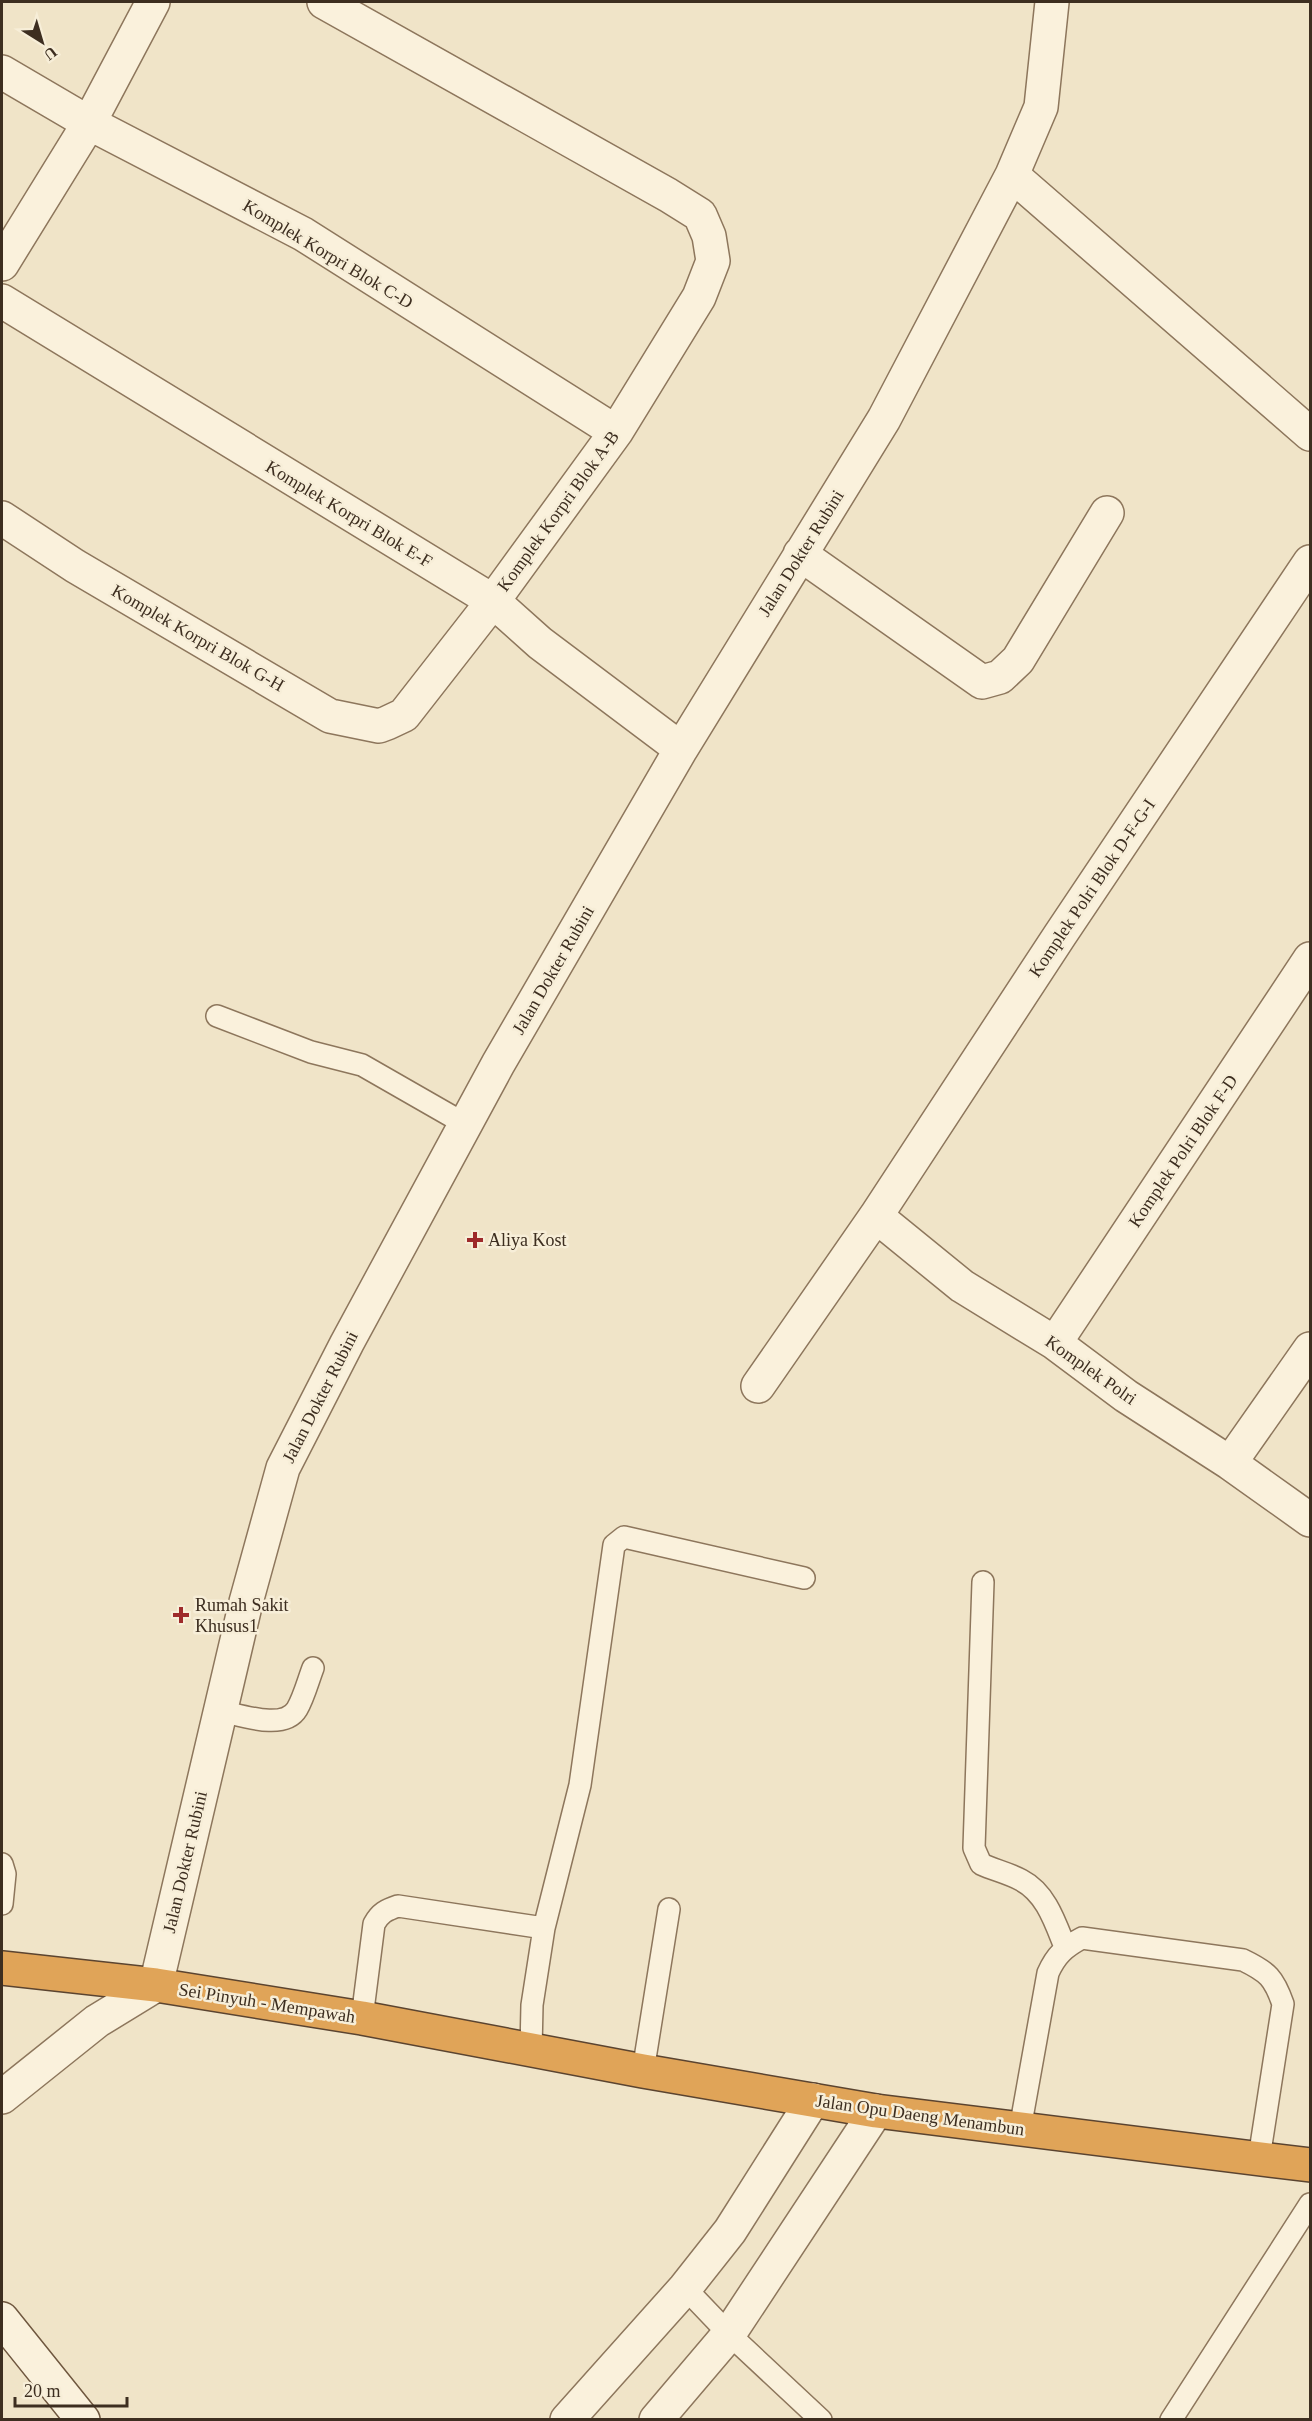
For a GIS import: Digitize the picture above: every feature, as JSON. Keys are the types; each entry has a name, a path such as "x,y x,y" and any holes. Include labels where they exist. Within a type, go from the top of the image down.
{"highway":[{"name":"Sei Pinyuh - Mempawah","path":"2,1968 156,1985 362,2019 531,2039"},
{"name":"Jalan Opu Daeng Menambun","path":"531,2039 644,2060 813,2100 876,2111 1311,2165"}],"street":[{"path":"2,264 89,123 153,2"},
{"name":"Komplek Korpri Blok A-B","path":"324,2 668,195 699,216 709,236 713,261 699,297 616,432 493,601 405,715"},
{"name":"Jalan Dokter Rubini","path":"156,1985 246,1602 283,1468 352,1332 504,1053 681,749 884,419 1012,175 1041,107 1052,2"},
{"name":"Komplek Korpri Blok C-D","path":"2,72 89,123 303,234 616,432"},
{"path":"1012,175 1311,434"},
{"name":"Komplek Korpri Blok E-F","path":"2,301 493,601 531,636 681,749"},
{"path":"800,554 982,682 1000,677 1018,660 1107,513"},
{"name":"Komplek Korpri Blok G-H","path":"2,518 75,566 330,716 379,726 405,715"},
{"name":"Komplek Polri Blok D-F-G-I","path":"758,1386 876,1216 1060,935 1311,562"},
{"name":"Komplek Polri Blok F-D","path":"1055,1343 1311,959"},
{"name":"Komplek Polri","path":"876,1216 962,1286 1055,1343 1126,1396 1230,1463 1311,1520"},
{"path":"1230,1463 1311,1349"},
{"path":"2,2097 98,2021 156,1985"},
{"path":"567,2420 685,2288 730,2231 813,2100"},
{"path":"656,2420 729,2334 876,2111"},
{"path":"2,2319 83,2420"}],"lane":[{"path":"217,1016 311,1052 362,1065 465,1124"},
{"path":"531,2039 532,2005 544,1928 580,1785 614,1545 624,1537 804,1578"},
{"path":"982,1582 974,1848 981,1864 1021,1880 1034,1889 1052,1912 1065,1947"},
{"path":"220,1711 274,1722 289,1717 297,1710 313,1668"},
{"path":"2,1864 6,1874 2,1904"},
{"path":"362,2019 374,1924 379,1915 388,1909 398,1906 544,1928"},
{"path":"644,2060 669,1909"},
{"path":"1020,2129 1048,1972 1054,1959 1065,1947 1082,1938 1243,1960 1262,1969 1275,1982 1283,2004 1259,2158"},
{"path":"1171,2420 1311,2204"},
{"path":"685,2288 729,2334 820,2420"}],"place":[{"name":"Aliya Kost","path":"475,1240"},
{"name":"Rumah Sakit Khusus1","path":"181,1615"}]}
